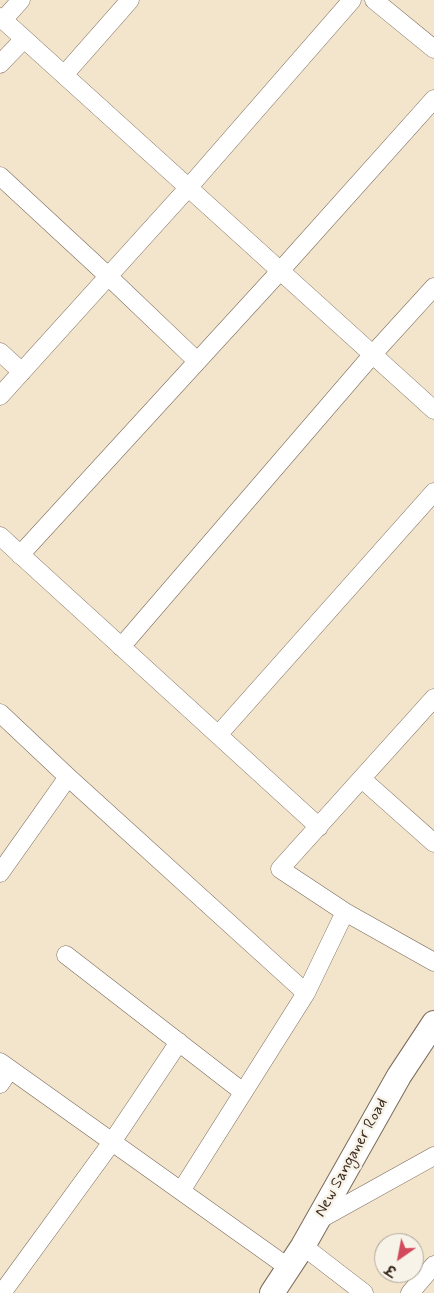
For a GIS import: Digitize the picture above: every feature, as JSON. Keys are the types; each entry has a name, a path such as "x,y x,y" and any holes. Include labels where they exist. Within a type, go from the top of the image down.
{"street":[{"path":"21,0 2,18 434,410"},
{"path":"64,75 130,0"},
{"path":"0,396 189,187 352,0"},
{"path":"374,0 434,49"},
{"path":"0,64 24,39"},
{"path":"20,555 281,270 434,99"},
{"path":"0,176 197,361"},
{"path":"122,647 373,354 434,287"},
{"path":"0,352 22,372"},
{"path":"218,735 434,492"},
{"path":"0,536 319,827"},
{"path":"434,698 280,869 346,912 434,962"},
{"path":"0,712 68,777 306,993"},
{"path":"0,873 68,777"},
{"path":"362,779 434,843"},
{"path":"181,1191 306,993 346,912"},
{"path":"66,955 243,1092"},
{"name":"New Sanganer Road","path":"272,1293 303,1246 399,1076 434,1023"},
{"path":"2,1293 112,1142 179,1042"},
{"path":"0,1084 5,1066 289,1268"},
{"path":"317,1221 434,1156"},
{"path":"303,1246 364,1293"},
{"path":"410,1293 434,1265"}]}
